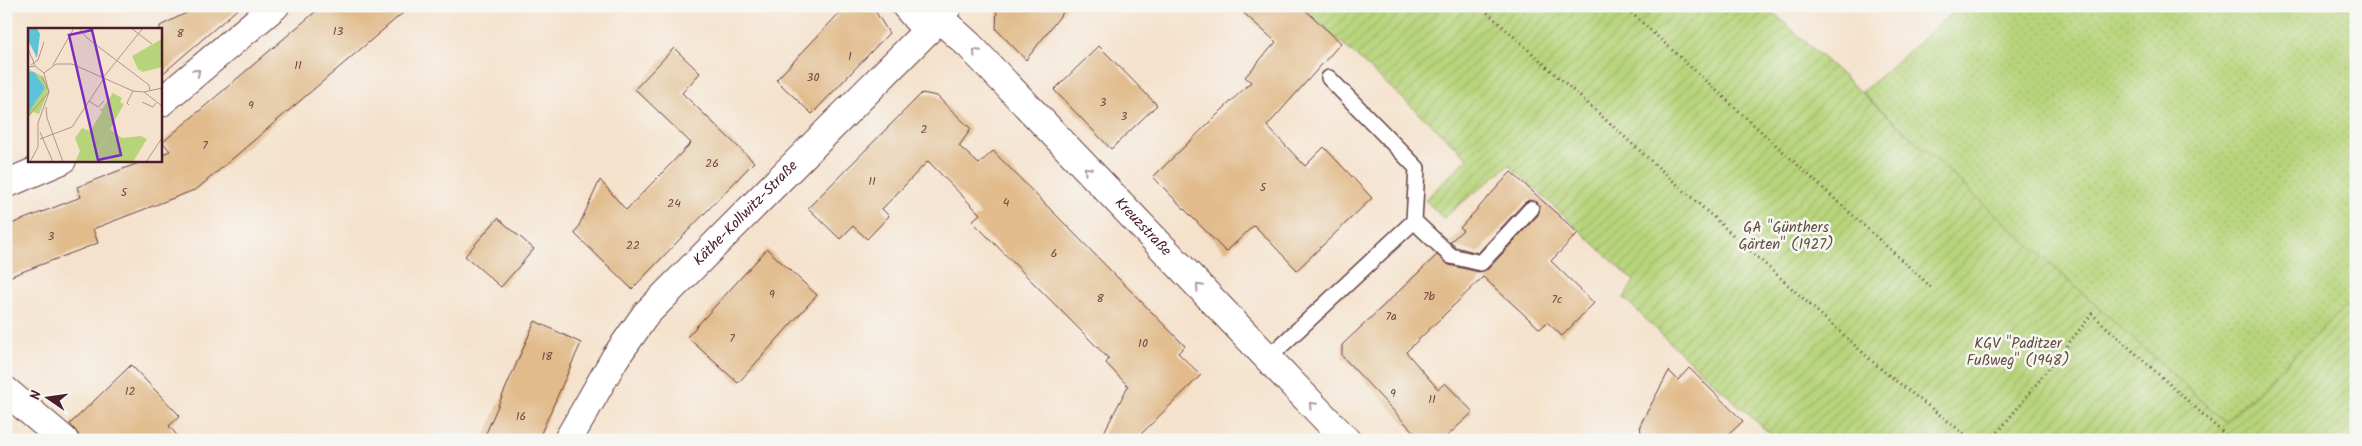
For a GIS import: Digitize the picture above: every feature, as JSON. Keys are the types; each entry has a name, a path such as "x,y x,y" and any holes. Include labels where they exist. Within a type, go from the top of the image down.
{"street":[{"path":"161,102 275,6"},
{"name":"Kreuzstraße","path":"906,6 938,18 969,45 1346,440"},
{"name":"Käthe-Kollwitz-Straße","path":"568,440 615,358 646,314 938,18"},
{"path":"6,184 60,161"},
{"path":"6,390 64,440"}],"lane":[{"path":"1267,359 1414,221 1416,168 1329,78"},
{"path":"1414,221 1451,256 1481,263 1531,209"}],"path":[{"path":"1480,6 1882,370 1972,440"},
{"path":"1624,6 1931,287"},
{"path":"1992,440 2092,314 2231,440"}],"green space":[{"name":"GA \"Günthers Gärten\" (1927)","path":"1301,6 1766,6 2225,422 2356,296 2356,440 1777,440 1684,356 1624,298 1634,281 1509,165 1443,218 1425,200 1468,158"},
{"path":"1960,6 2356,6 2356,296 2225,422 1862,92"}],"building":[{"path":"200,6 241,6 161,75 160,26"},
{"path":"322,6 411,6 197,189 93,229 98,243 6,278 6,226 81,197 77,187 143,161 161,161 161,155 170,151 163,142"},
{"path":"846,6 872,6 889,33 812,114 776,80"},
{"path":"997,6 1068,6 1026,60 996,29"},
{"path":"1236,6 1301,6 1341,43 1267,126 1305,166 1324,147 1372,198 1297,270 1254,225 1226,252 1153,177 1251,82 1245,77 1276,42"},
{"path":"1099,46 1157,105 1111,149 1054,90"},
{"path":"674,48 700,73 682,93 754,162 632,289 575,234 600,180 626,210 691,143 635,89"},
{"path":"922,93 937,96 971,129 959,146 979,164 993,151 1185,346 1178,353 1201,375 1135,440 1100,440 1128,386 1106,363 1109,359 972,221 980,214 928,161 882,209 889,216 867,239 853,226 840,239 808,208"},
{"path":"1511,172 1578,233 1551,261 1594,303 1562,336 1547,322 1540,329 1483,277 1406,352 1438,389 1445,383 1473,412 1443,440 1421,440 1342,356 1342,345 1437,255 1449,265 1479,272 1488,269 1538,215 1540,207 1537,202 1529,200 1524,203 1478,253 1456,247 1450,242 1463,230 1460,228"},
{"path":"498,218 534,249 501,287 465,256"},
{"path":"767,249 817,295 738,383 687,337"},
{"path":"535,321 581,343 538,440 483,440"},
{"path":"131,365 180,416 169,426 181,440 79,440 78,434 70,424"},
{"path":"1689,368 1743,421 1723,440 1642,440 1640,425 1669,371 1678,380"}],"park label":[{"name":"KGV \"Paditzer Fußweg\" (1948)","path":"2018,352"}]}
